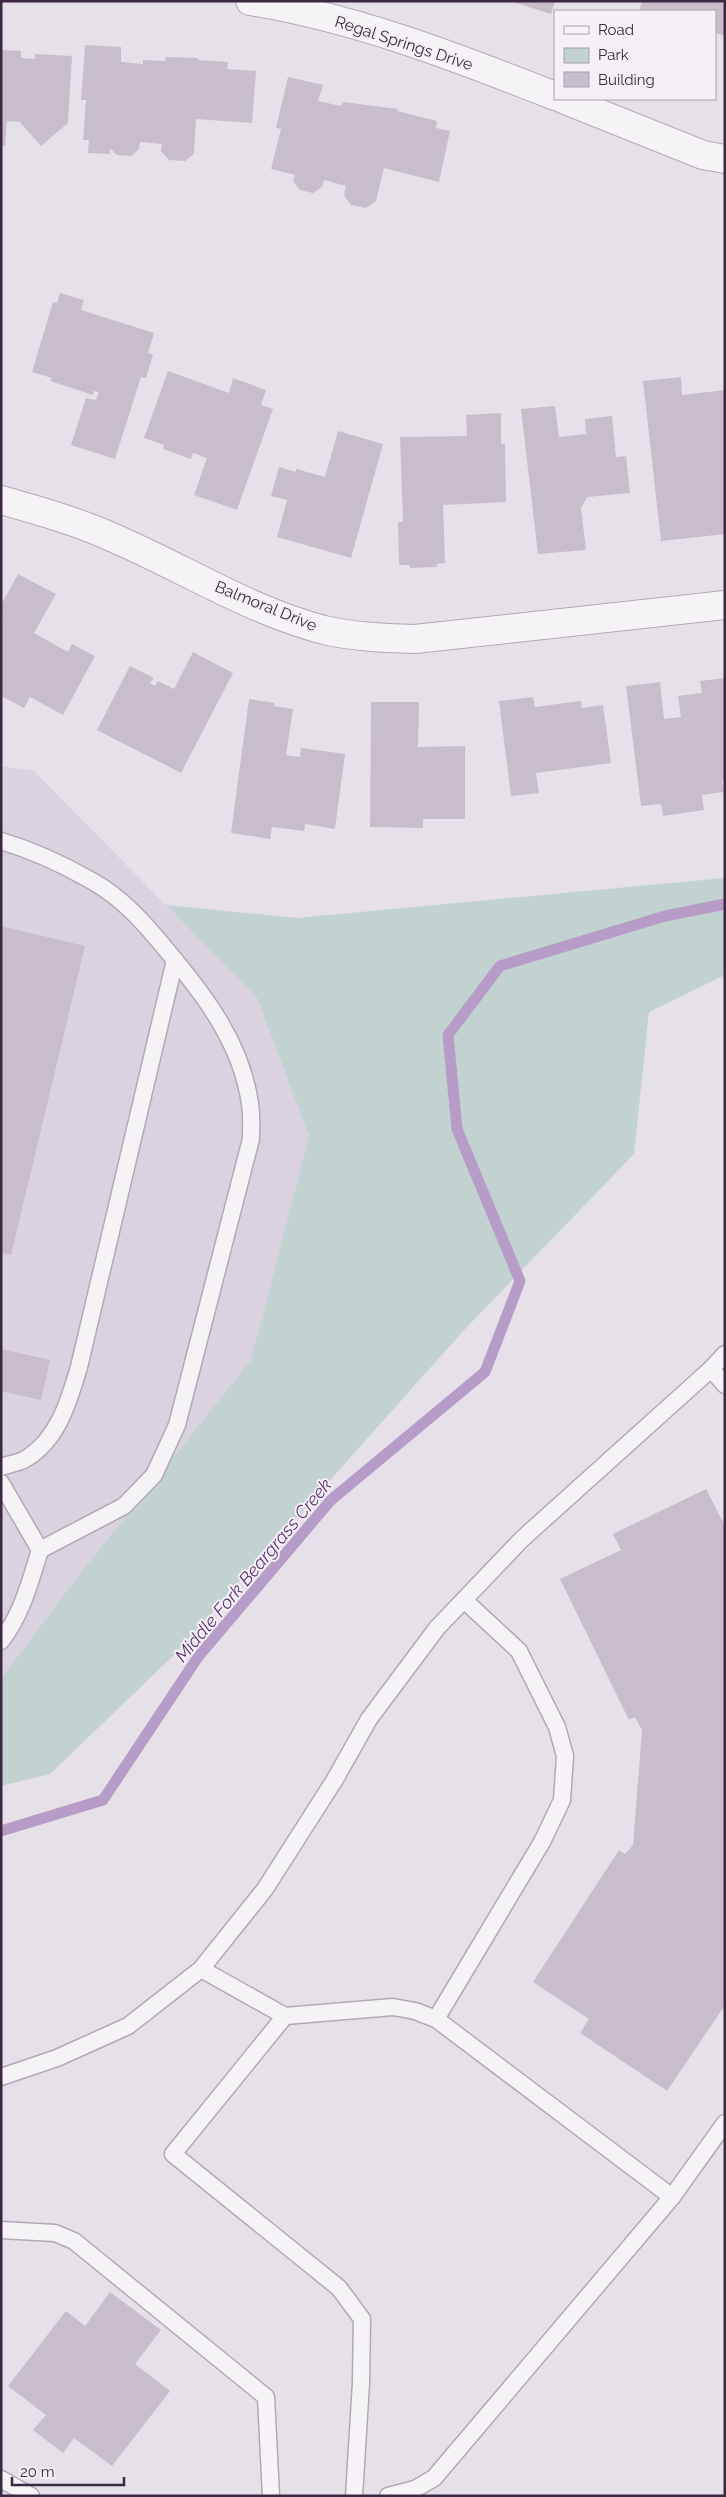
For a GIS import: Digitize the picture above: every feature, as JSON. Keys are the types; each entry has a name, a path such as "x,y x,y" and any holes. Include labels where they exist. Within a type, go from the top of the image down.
{"street":[{"name":"Regal Springs Drive","path":"250,1 341,21 451,55 554,96"},
{"path":"565,100 714,157 725,174"},
{"name":"Balmoral Drive","path":"1,500 48,513 115,538 264,608 324,630 369,638 415,639 725,605"}],"lane":[{"path":"1,841 92,881 140,917 219,1018 238,1057 250,1105 251,1138 177,1425 154,1475 124,1506 40,1550 25,1598 11,1628 1,1641"},
{"path":"1,1466 26,1459 48,1440 66,1411 81,1357 175,960"},
{"path":"1,2077 57,2058 128,2026 201,1969 265,1889 334,1781 368,1719 437,1628 522,1539 711,1369 725,1354"},
{"path":"711,1369 725,1385"},
{"path":"1,1483 40,1550"},
{"path":"436,2019 542,1842 562,1800 565,1756 557,1727 519,1651 464,1600"},
{"path":"201,1969 286,2016 393,2007 415,2011 436,2019 672,2197"},
{"path":"286,2016 173,2154 339,2288 362,2319 361,2383 354,2496"},
{"path":"388,2496 415,2489 434,2478 672,2197 725,2122"},
{"path":"1,2230 55,2233 74,2241 266,2397 271,2496"},
{"path":"1,2479 31,2496"}],"shaded area":[{"path":"1,766 34,771 257,998 309,1136 251,1360 78,1576 1,1679"}],"green space":[{"path":"725,878 725,975 649,1012 634,1154 465,1329 173,1656 50,1774 1,1786 1,1679 78,1576 251,1360 309,1136 257,998 166,905 297,918"}],"building":[{"path":"510,1 555,1 551,14"},
{"path":"642,1 725,1 725,36 716,33 716,10 639,10"},
{"path":"85,45 121,47 121,62 143,64 143,60 165,61 166,57 198,58 198,60 228,62 227,69 256,71 252,123 196,119 194,154 185,161 169,160 161,151 162,144 140,142 139,149 131,156 117,155 110,148 110,154 88,153 89,140 83,140 86,100 81,100"},
{"path":"1,50 21,51 21,58 35,59 35,54 72,56 68,123 41,146 20,122 7,121 5,146 1,146"},
{"path":"288,77 323,85 318,101 341,106 343,102 398,109 397,111 437,121 436,128 450,131 439,182 384,168 376,201 366,208 351,205 344,195 346,186 324,180 322,187 313,193 300,190 293,181 295,175 271,169 281,129 276,128"},
{"path":"60,293 84,300 81,310 154,333 148,353 153,355 146,378 141,377 115,459 71,445 86,398 96,400 99,392 94,391 93,395 50,381 52,378 32,372 53,302 57,303"},
{"path":"168,371 229,393 233,378 266,390 261,405 273,409 237,510 194,495 207,458 193,453 191,459 163,449 164,445 144,438"},
{"path":"681,377 682,395 725,390 725,534 661,541 643,381"},
{"path":"555,406 559,437 586,434 585,419 612,416 616,457 626,456 630,493 587,497 581,508 586,550 538,554 521,409"},
{"path":"501,413 501,444 505,444 506,502 443,505 445,563 437,564 437,567 410,568 409,565 399,565 398,522 403,522 400,437 467,436 466,415"},
{"path":"338,431 383,444 351,558 277,537 287,500 271,496 279,467 296,472 296,469 325,477"},
{"path":"18,574 56,594 34,633 68,652 72,644 95,656 63,715 30,697 24,708 1,696 1,622 3,618 1,617 1,605"},
{"path":"193,652 233,673 181,773 97,730 130,666 154,678 150,683 155,686 158,681 174,689"},
{"path":"725,678 725,780 722,781 724,792 702,795 704,810 663,816 661,804 641,806 626,686 660,682 664,719 681,717 678,696 702,693 700,681"},
{"path":"533,697 535,707 581,701 582,708 603,705 611,763 536,773 539,793 511,796 499,701"},
{"path":"249,699 274,703 274,706 293,709 286,755 300,757 301,748 345,754 335,829 305,824 304,831 272,827 270,839 231,833"},
{"path":"371,702 419,702 418,747 465,746 465,819 423,819 423,828 370,827"},
{"path":"1,926 85,946 11,1255 1,1253"},
{"path":"1,1349 50,1360 41,1400 1,1391"},
{"path":"706,1489 725,1526 725,2005 667,2091 580,2033 589,2019 533,1982 619,1850 625,1854 633,1845 642,1730 635,1717 629,1720 560,1579 621,1550 613,1534"},
{"path":"110,2292 161,2330 135,2364 170,2391 112,2466 74,2438 63,2453 33,2430 46,2415 8,2386 66,2311 85,2326"}],"waterway":[{"name":"Middle Fork Beargrass Creek","path":"1,1831 103,1800 198,1657 331,1500 485,1372 520,1281 457,1129 448,1035 500,966 665,916 725,904"}]}
